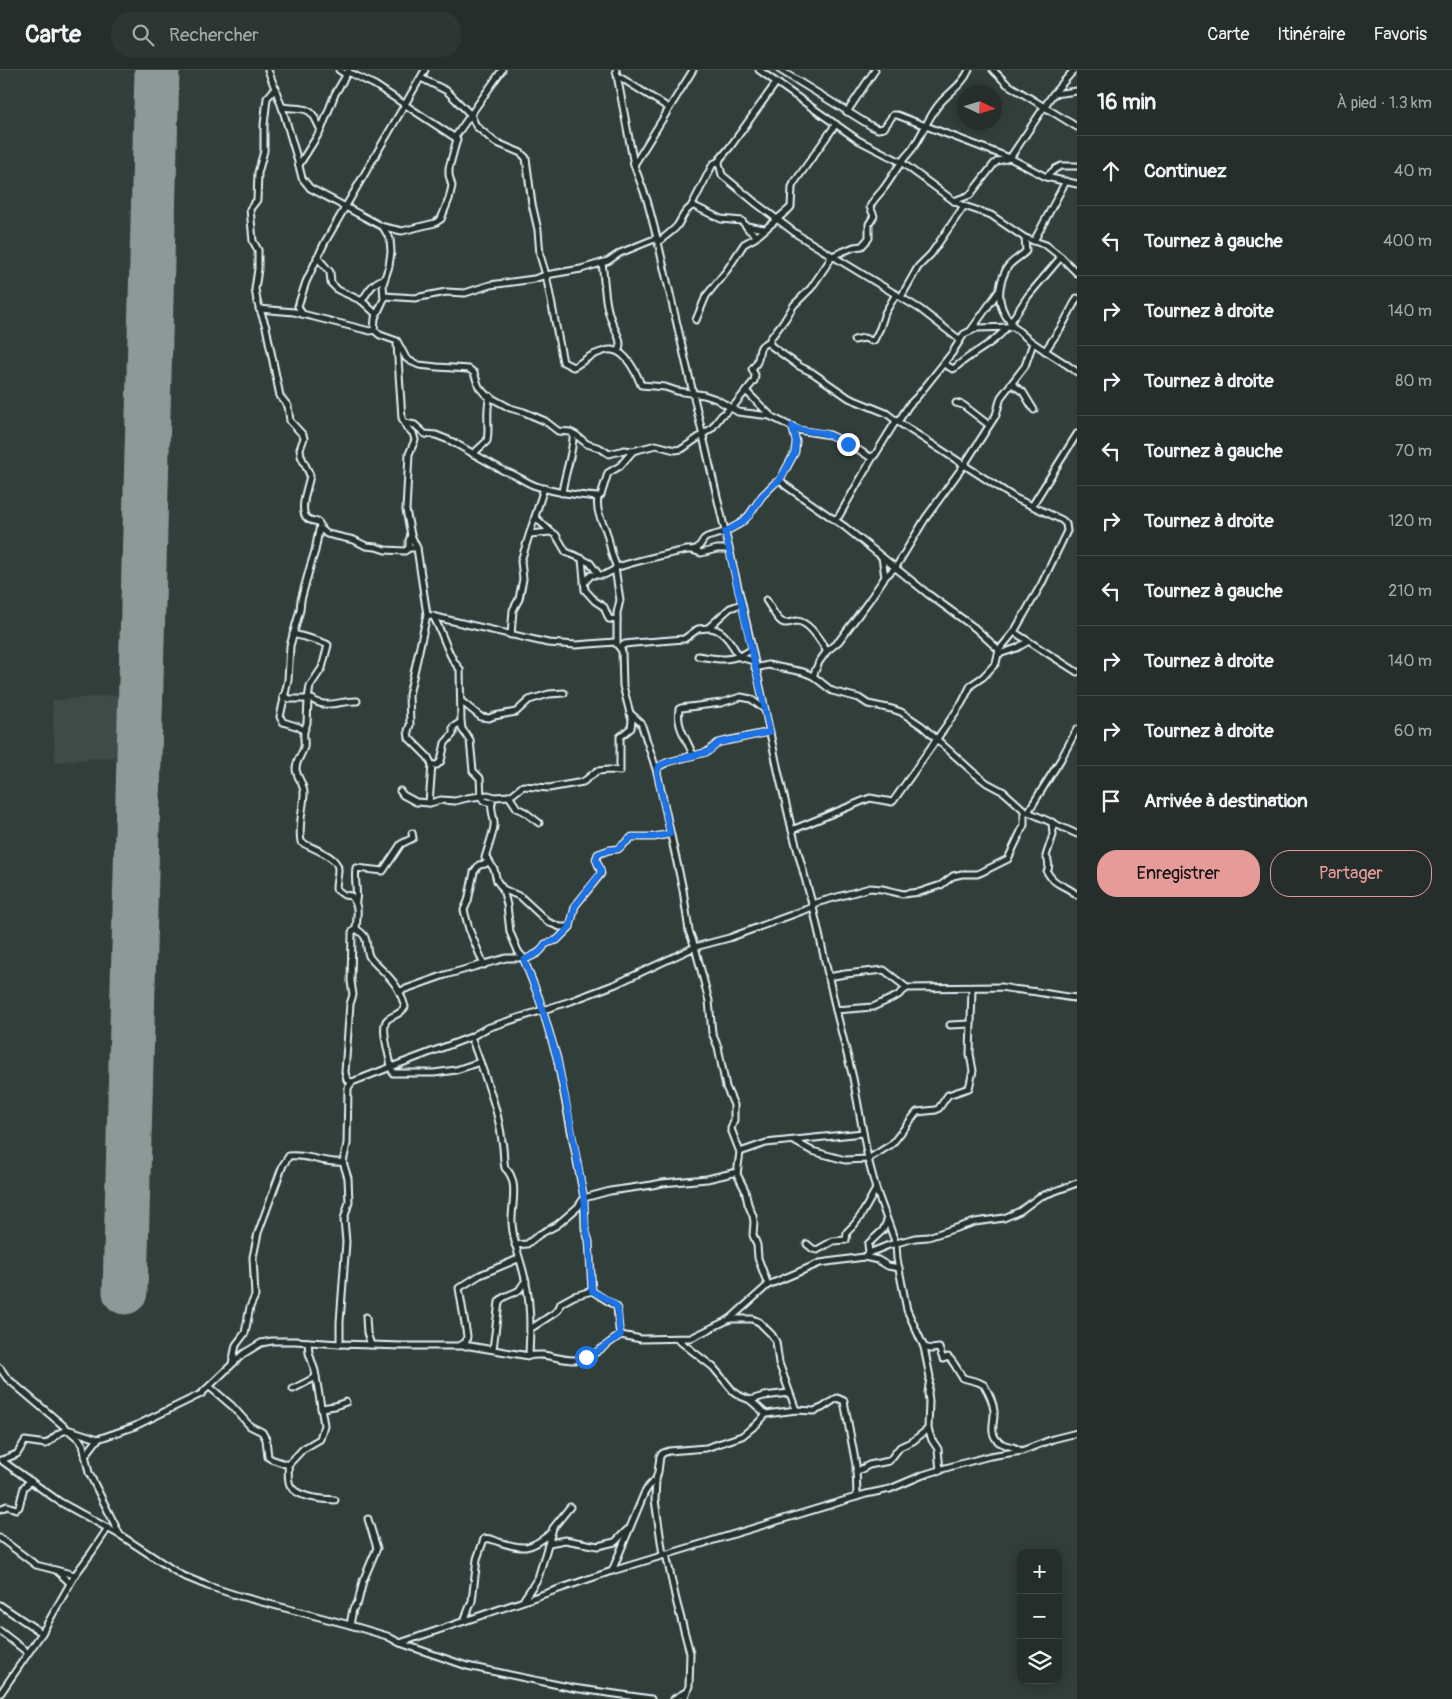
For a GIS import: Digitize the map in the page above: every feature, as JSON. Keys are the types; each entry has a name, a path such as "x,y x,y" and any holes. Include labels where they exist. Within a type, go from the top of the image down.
{"street":[{"path":"268,70 276,88 305,183 383,227 402,231 435,223 441,219 449,199 452,186 449,168 457,139 375,86 339,70"},
{"path":"294,312 317,257 336,220 425,70"},
{"path":"455,137 502,70"},
{"path":"634,165 693,70"},
{"path":"759,70 858,140 901,162 954,201 991,215 1025,238 1046,245 1077,273"},
{"path":"782,70 847,112 878,129 884,128 893,115 897,115 1010,158 1046,177 1077,184"},
{"path":"847,112 875,70"},
{"path":"259,309 294,312 370,331 374,330 380,335 397,341 406,358 413,363 454,369 468,369 474,373 482,391 490,396 510,408 545,421 558,431 572,434 587,444 600,448 609,454 624,450 633,451 656,444 675,450 682,448 716,424 721,416 732,408 746,391 755,378 752,369 757,362 758,351 764,344 769,342 794,305 811,288 833,258 854,247 862,246 869,238 868,224 874,216 870,207 872,202 884,189 901,162 912,149 940,102 956,89 969,70"},
{"path":"993,70 1007,84 1077,127"},
{"path":"299,166 321,130 334,94 347,72"},
{"path":"617,73 668,108"},
{"path":"617,73 634,165 647,200 658,240 792,830 853,1078 868,1159 876,1189 896,1244 908,1310 924,1347 930,1377 928,1429 938,1450 940,1471"},
{"path":"954,201 970,195 994,164 1010,158 1053,94 1072,73"},
{"path":"421,78 447,92 471,115 476,126 495,142 521,153 526,158 532,204 538,230 539,250 546,275 563,362 573,367 594,355 609,350 618,351 639,377 641,385 660,386 704,395 716,399 738,412 773,417 798,430 811,433 821,432 830,435 873,457"},
{"path":"384,296 415,298 446,292 465,293 490,285 534,279 602,263 620,253 658,240 676,228 686,210 692,205 712,164 719,161 776,83"},
{"path":"276,88 267,98 264,151 258,173 258,195 257,200 250,209 253,241 258,250 255,289 259,309 266,327 280,396 288,406 290,421 304,438 300,449 301,456 310,475 304,498 305,515 308,519 318,522 320,528 290,646 288,680 281,707 280,720 304,731"},
{"path":"1053,94 1077,91"},
{"path":"282,107 303,108 313,115 321,130"},
{"path":"696,320 706,296 727,270 744,244 757,236 791,207 794,183 804,166 836,124"},
{"path":"719,161 722,175 798,235 833,258 920,308 960,340"},
{"path":"1046,177 1061,166 1077,166"},
{"path":"1034,241 1066,180"},
{"path":"692,205 724,219 742,220 757,236"},
{"path":"854,340 864,338 874,340 885,313 918,268 931,254 964,206"},
{"path":"747,226 764,229"},
{"path":"374,330 376,314 384,296 383,284 390,260 390,239 383,227"},
{"path":"1025,238 1026,251 1007,268 999,286 1000,301 1004,315 1010,326 1077,372"},
{"path":"317,257 330,272 331,283 338,290 362,301 376,314"},
{"path":"944,364 953,368 956,367 970,355 999,338 1010,326 1028,296 1061,257"},
{"path":"602,263 607,304 611,320 621,343 618,351"},
{"path":"362,301 372,286 378,281 384,280"},
{"path":"834,520 839,516 897,420 944,364 960,340 970,330 999,291"},
{"path":"1045,351 1062,326 1077,298"},
{"path":"298,306 302,314"},
{"path":"970,330 1010,326"},
{"path":"397,341 402,418 413,433 415,440 409,454 407,482 406,510 411,535 417,548 430,616 443,634 455,663 460,669 460,722 462,729 470,740 473,770 480,778 481,796 484,801 492,803"},
{"path":"769,342 770,345 799,366 813,373 848,398 886,413 1015,498 1062,520 1066,524 1067,531 1041,585 1014,632 999,652 996,663 971,685 962,703 938,739 893,801 870,798 792,830"},
{"path":"813,676 819,662 828,650 839,641 885,577 896,567 925,519 964,465 996,414 1001,397 1025,366 1034,343"},
{"path":"1012,384 1022,392 1034,410"},
{"path":"746,391 773,417"},
{"path":"473,454 487,441 489,420 487,407 490,396"},
{"path":"956,403 962,405 989,425"},
{"path":"404,423 413,424 425,434 436,435 452,441 504,472 513,473 522,481 562,493 598,498"},
{"path":"584,583 591,575 604,575 616,568 630,565 649,557 698,548 707,538 725,532 741,523 749,516 762,496 780,480 795,452 796,441 792,426"},
{"path":"562,493 573,444 572,434"},
{"path":"1032,506 1077,434"},
{"path":"400,792 416,802 455,801 488,795 495,797 509,796 523,786 549,788 583,782 598,771 620,771 620,737 631,728 632,721 624,686 622,651 619,646 617,620 620,600 616,568 597,507 598,498 601,495 608,473 620,466 633,451"},
{"path":"780,480 842,525 970,625 999,652"},
{"path":"511,635 513,610 519,599 523,579 521,561 544,488"},
{"path":"839,516 842,525"},
{"path":"535,517 556,535 566,552 590,562 599,575"},
{"path":"320,528 327,534 385,550 405,551 409,548 417,548"},
{"path":"530,534 551,532"},
{"path":"409,548 411,535"},
{"path":"692,550 701,553 717,549 729,549"},
{"path":"882,557 885,577"},
{"path":"583,559 584,583 588,594 604,607 609,619 617,620"},
{"path":"766,600 782,622 798,621 803,623 812,630 828,650"},
{"path":"708,628 730,608 742,604"},
{"path":"430,616 548,643 576,645 612,642 619,646 634,643 680,640 698,630 708,628 720,630 739,657 754,661"},
{"path":"429,801 432,766 428,757 409,738 408,731 409,695 430,616"},
{"path":"1014,632 1026,642 1077,672"},
{"path":"293,634 328,645 322,668 310,686 308,723 302,738 304,748 296,764 297,776 304,790 300,840 334,861 338,867 336,889 344,895 351,896 356,901"},
{"path":"999,652 1017,648 1026,642"},
{"path":"698,656 725,660 743,656 751,650"},
{"path":"755,668 777,666 803,672 813,676 832,691 859,698 868,704 901,712 938,739 973,772 987,783 1004,792 1026,811 1077,834"},
{"path":"460,701 481,717 490,718 516,712 529,700 549,694 564,693"},
{"path":"284,696 290,699 312,699 317,704 322,705 336,704 346,700 357,701"},
{"path":"693,755 681,731 679,721 681,708 720,704 740,697 751,699 765,709"},
{"path":"630,713 642,723 657,772 690,931 701,964 709,1001 712,1033 718,1047 726,1087 734,1105 734,1120 731,1129 740,1152 737,1172 753,1216 753,1235 757,1245 758,1258 768,1285"},
{"path":"432,766 437,765 441,761 446,742 453,734 453,727 460,722"},
{"path":"350,1081 471,1038 487,1028 616,984 695,946 729,938 856,891 882,888 903,894 920,892 941,884 953,876 977,874 1008,859 1024,824 1026,811 1061,759 1077,729"},
{"path":"657,772 658,767 668,762 708,752 718,743 770,732"},
{"path":"509,796 517,808 539,823"},
{"path":"495,797 492,803 494,826 486,850 497,881 503,889 510,932 515,946 523,958 543,1010 557,1058 584,1198 592,1291"},
{"path":"1024,824 1034,816"},
{"path":"1052,822 1053,834 1046,856 1049,868 1047,872 1060,886 1073,891 1077,895"},
{"path":"340,1344 346,1242 344,1219 349,1202 348,1178 343,1162 347,1144 348,1088 350,1081 346,1072 350,1004 353,995 351,980 352,932 356,929 358,909 355,881 356,868 383,871 401,844 413,838 412,833"},
{"path":"400,991 433,978 506,958 523,958 538,954 542,951 545,944 557,940 570,927 575,906 600,874 601,871 596,859 598,854 618,849 632,837 654,837 670,834"},
{"path":"484,965 469,929 464,910 468,901 474,872 479,865 488,859"},
{"path":"503,889 521,897 548,922 560,927 570,927"},
{"path":"356,929 367,940 369,954 374,963 400,991 404,1009 387,1019 383,1028 393,1072 434,1073 456,1070 480,1062"},
{"path":"828,978 844,974 884,970 907,988 1002,987 1012,990 1036,991 1077,998"},
{"path":"836,1010 874,1007 897,996 907,988"},
{"path":"794,1141 812,1151 845,1160 868,1159 892,1144 917,1112 936,1110 948,1095 969,1088 973,1071 970,1054 972,988"},
{"path":"950,1025 970,1024"},
{"path":"471,1038 494,1104 504,1152 505,1168 513,1181 512,1222 518,1259 526,1281 531,1309 529,1356"},
{"path":"740,1152 766,1143 863,1133"},
{"path":"232,1364 236,1345 245,1334 250,1307 255,1296 253,1257 259,1229 284,1162 289,1156 294,1156 320,1158 335,1163 343,1162"},
{"path":"517,1247 527,1244 557,1225 578,1207 584,1198 610,1191 662,1183 708,1180 737,1172"},
{"path":"85,1456 98,1439 152,1418 191,1399 210,1387 250,1348 261,1343 282,1340 340,1344 460,1346 572,1360 597,1353 621,1335 641,1339 651,1337 691,1338 730,1320 768,1285 820,1263 867,1255 915,1238 928,1237 975,1222 1004,1218 1020,1211 1039,1198 1077,1183"},
{"path":"806,1244 817,1250 833,1241 846,1240 846,1232 855,1225 876,1189"},
{"path":"867,1255 868,1244 883,1230 887,1221"},
{"path":"867,1255 888,1266 899,1268"},
{"path":"460,1346 466,1342 467,1336 459,1288 480,1275 518,1259"},
{"path":"493,1349 499,1302 502,1298 518,1291 526,1281"},
{"path":"530,1329 554,1314 561,1303 592,1291"},
{"path":"592,1291 617,1307 621,1335"},
{"path":"366,1317 367,1334 371,1345"},
{"path":"730,1320 752,1319 759,1322 772,1335 776,1342 779,1363 796,1410"},
{"path":"676,1338 713,1367 733,1391 750,1400 766,1414"},
{"path":"308,1342 324,1425 320,1439 303,1449 288,1464 289,1484 293,1489 310,1498 335,1500"},
{"path":"924,1347 931,1349 939,1348 943,1359 948,1357 952,1359 962,1378 984,1385 994,1409 993,1435 1000,1443 1014,1446 1022,1451"},
{"path":"0,1368 7,1378 80,1439 83,1445 88,1473 120,1535"},
{"path":"293,1389 316,1377"},
{"path":"210,1387 232,1406 250,1426 262,1432 266,1440 268,1457 288,1464"},
{"path":"750,1400 789,1393"},
{"path":"684,1699 687,1691 690,1653 665,1554 655,1500 660,1456 664,1453 706,1448 742,1436 766,1414 796,1410 814,1411 837,1398 844,1401 856,1472 856,1497"},
{"path":"321,1408 346,1402"},
{"path":"856,1472 868,1465 889,1461 900,1447 914,1441 928,1429"},
{"path":"98,1439 70,1430 58,1433 46,1444 25,1441 17,1454 3,1461 60,1502 120,1535 181,1575 208,1586 387,1636 400,1643 467,1666 581,1690 652,1699"},
{"path":"400,1643 612,1570 856,1497 890,1489 923,1475 990,1456 1022,1451 1053,1439 1077,1433"},
{"path":"612,1570 644,1494 656,1479"},
{"path":"0,1509 7,1506 16,1509 19,1507 25,1485 31,1481"},
{"path":"524,1600 538,1578 553,1528 570,1507"},
{"path":"350,1625 353,1609 358,1602 363,1581 376,1548 368,1519"},
{"path":"549,1543 565,1540 598,1546 610,1544 624,1534 632,1523"},
{"path":"0,1694 27,1652 42,1633 75,1575 108,1528"},
{"path":"464,1622 472,1601 477,1559 484,1539 489,1538 511,1545 531,1547 551,1534"},
{"path":"0,1538 36,1565 75,1575"},
{"path":"57,1571 70,1583"},
{"path":"0,1605 42,1633"},
{"path":"0,1632 27,1652"},
{"path":"674,1699 687,1691"}],"shaded area":[{"path":"130,694 129,755 55,762 52,700"}],"runway":[{"path":"125,1292 157,70"}],"route":[{"path":"586,1357 597,1353 621,1335 618,1311 615,1304 592,1291 584,1198 569,1114 557,1058 539,998 524,960 538,954 542,951 545,944 557,940 570,927 575,906 600,874 601,871 596,859 598,854 618,849 632,837 654,837 670,834 657,772 660,765 708,752 718,743 770,732 725,532 749,516 762,496 780,480 795,452 796,441 792,426 798,430 811,433 821,432 848,444"}]}
